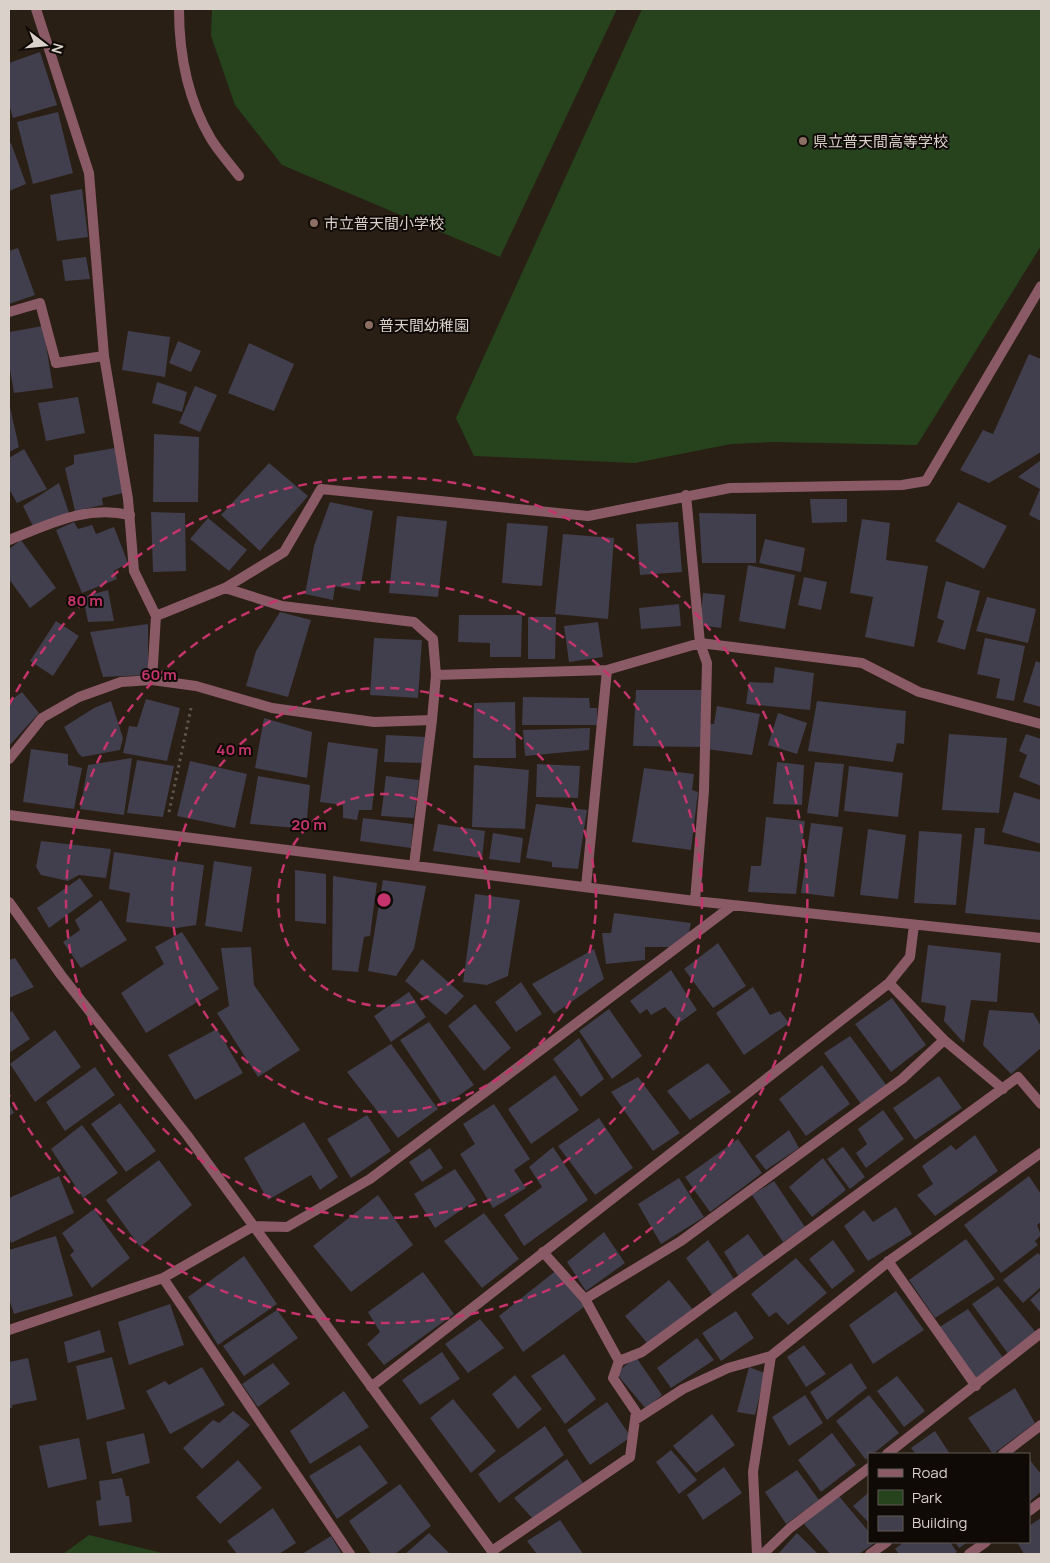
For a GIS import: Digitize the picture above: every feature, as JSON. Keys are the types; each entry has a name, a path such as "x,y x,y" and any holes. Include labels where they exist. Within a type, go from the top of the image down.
{"street":[{"path":"36,9 89,173 104,356 130,515 134,570 156,616 152,680"},
{"path":"180,9 179,34 191,95 211,138 239,176"},
{"path":"156,616 225,588 284,552 321,489 588,516 686,495 730,488 902,485 926,481 1041,286"},
{"path":"9,312 40,303 56,363 104,356"},
{"path":"686,495 700,643 707,663 704,791 695,901"},
{"path":"9,540 70,516 96,511 130,515"},
{"path":"225,588 282,606 414,622 434,639 436,675 414,865"},
{"path":"436,675 607,670 700,643 862,663 918,692 1041,724"},
{"path":"586,887 607,670"},
{"path":"9,759 42,718 79,697 121,682 152,680 196,686 272,708 374,722 432,720"},
{"path":"9,814 695,901 1041,938"},
{"path":"9,902 61,975 187,1135 493,1553 630,1457 636,1412 613,1378 619,1361 585,1299 543,1252"},
{"path":"10,1328 163,1278 254,1226 287,1227 370,1179 733,905"},
{"path":"371,1387 890,983 910,957 914,924"},
{"path":"890,983 944,1040 1003,1089"},
{"path":"585,1299 681,1241 902,1079 944,1040"},
{"path":"619,1361 642,1352 1018,1078 1041,1104"},
{"path":"635,1420 683,1390 728,1368 772,1356 888,1261 1041,1154"},
{"path":"888,1261 976,1386"},
{"path":"163,1278 350,1554"},
{"path":"888,1453 976,1386 1041,1333"},
{"path":"757,1554 753,1472 772,1356"},
{"path":"1004,1453 1041,1425"},
{"path":"763,1554 790,1528 868,1469"},
{"path":"1030,1510 1041,1502"},
{"path":"870,1554 885,1543"},
{"path":"969,1554 985,1543"}],"path":[{"path":"164,835 196,686"}],"green space":[{"path":"212,9 617,9 500,257 282,165 235,105 211,36"},
{"name":"県立普天間高等学校","path":"642,9 1041,9 1041,246 917,445 775,442 731,444 635,463 474,456 456,418"},
{"path":"89,1535 166,1554 63,1554"}],"building":[{"path":"40,52 57,105 13,118 9,104 9,63"},
{"path":"58,112 73,173 33,184 17,122"},
{"path":"11,143 26,184 9,191 9,144"},
{"path":"82,189 88,237 57,241 50,195"},
{"path":"18,248 35,295 9,304 9,251"},
{"path":"86,257 90,279 65,281 62,260"},
{"path":"43,326 53,388 14,393 9,364 9,332"},
{"path":"128,331 170,337 165,377 122,370"},
{"path":"178,341 201,351 191,372 169,363"},
{"path":"249,343 294,364 274,411 228,393"},
{"path":"1029,354 1041,359 1041,452 989,483 960,470 983,430 993,434"},
{"path":"157,382 187,392 182,412 152,403"},
{"path":"195,386 217,395 200,432 179,423"},
{"path":"78,397 85,433 46,441 38,403"},
{"path":"9,403 19,447 9,452"},
{"path":"154,434 199,437 198,502 153,502"},
{"path":"115,448 123,493 102,498 103,505 75,511 65,468 74,464 74,455"},
{"path":"24,449 47,489 17,503 9,489 9,458"},
{"path":"1041,460 1041,521 1029,515 1040,489 1018,477"},
{"path":"269,463 308,496 260,551 221,515"},
{"path":"59,483 69,513 34,528 23,506"},
{"path":"810,499 847,499 847,522 812,523"},
{"path":"330,502 373,511 360,591 335,586 333,600 305,594 314,546"},
{"path":"958,502 1007,526 984,569 935,541"},
{"path":"151,512 185,513 186,571 153,572"},
{"path":"699,513 756,514 756,563 702,563"},
{"path":"397,516 447,521 438,597 389,593"},
{"path":"208,518 247,550 229,571 190,539"},
{"path":"862,519 890,523 886,560 928,566 914,647 865,637 873,597 850,593"},
{"path":"74,522 78,529 92,525 96,534 114,527 128,563 114,571 117,579 82,593 56,530"},
{"path":"678,522 682,572 640,575 636,524"},
{"path":"507,523 548,526 542,586 502,583"},
{"path":"563,534 614,538 608,619 555,614"},
{"path":"765,539 805,548 801,572 759,563"},
{"path":"21,540 56,588 30,608 9,579 9,549"},
{"path":"748,565 795,575 785,629 739,621"},
{"path":"804,577 827,582 821,610 798,605"},
{"path":"946,581 980,591 965,650 937,642 944,621 937,618"},
{"path":"108,590 114,621 88,622 83,597"},
{"path":"703,593 725,595 721,628 700,625"},
{"path":"987,597 1036,609 1028,643 976,631"},
{"path":"679,604 681,626 641,629 639,608"},
{"path":"280,612 311,620 288,697 246,686 256,651"},
{"path":"459,615 522,615 521,657 490,657 490,643 458,642"},
{"path":"528,617 556,617 555,659 528,659"},
{"path":"56,621 79,636 53,676 30,661"},
{"path":"598,622 603,657 569,662 564,626"},
{"path":"148,624 148,675 103,677 90,632"},
{"path":"374,638 422,640 418,698 370,695"},
{"path":"985,638 1025,646 1014,701 996,698 1000,679 977,674"},
{"path":"1036,661 1041,663 1041,707 1023,702"},
{"path":"775,667 814,673 810,710 746,704 749,682 773,683"},
{"path":"636,690 704,690 701,747 633,746"},
{"path":"22,692 39,713 9,746 9,702"},
{"path":"523,697 589,698 590,708 597,708 597,725 522,725"},
{"path":"146,699 180,708 167,761 123,753 129,726 137,727"},
{"path":"111,701 123,738 120,750 82,757 64,727 94,708"},
{"path":"817,701 906,711 904,744 897,743 893,762 808,751"},
{"path":"515,702 516,758 473,758 474,703"},
{"path":"717,706 760,714 752,755 706,749 710,724 714,724"},
{"path":"778,713 807,723 797,754 768,745"},
{"path":"264,718 312,732 307,778 255,768"},
{"path":"590,728 589,750 525,756 523,730"},
{"path":"949,734 1007,738 999,813 942,810"},
{"path":"1026,734 1041,739 1041,786 1019,777 1027,755 1019,751"},
{"path":"386,735 427,737 424,763 384,762"},
{"path":"328,742 378,749 372,810 359,810 357,820 343,818 343,805 320,802"},
{"path":"31,749 68,754 68,765 82,768 74,809 23,802"},
{"path":"132,758 124,815 80,809 88,765"},
{"path":"137,760 174,766 163,817 127,813"},
{"path":"190,761 247,774 235,828 177,816"},
{"path":"777,762 804,765 802,805 773,804"},
{"path":"815,762 844,764 838,817 807,813"},
{"path":"537,764 580,766 578,798 536,797"},
{"path":"474,765 529,770 525,829 472,827"},
{"path":"849,766 903,773 898,817 844,811"},
{"path":"644,768 694,774 692,790 698,792 691,850 632,842"},
{"path":"258,776 310,785 306,829 250,824"},
{"path":"386,776 419,780 414,818 381,816"},
{"path":"1014,792 1041,800 1041,844 1002,832"},
{"path":"536,804 587,810 578,869 552,867 552,862 526,858"},
{"path":"766,817 805,821 796,894 748,892 751,866 761,866"},
{"path":"363,818 413,824 411,848 360,841"},
{"path":"811,823 843,827 834,897 801,893"},
{"path":"438,824 485,831 482,858 433,851"},
{"path":"975,828 985,828 984,844 1041,852 1041,920 965,913"},
{"path":"868,829 906,835 898,899 860,895"},
{"path":"919,831 962,834 956,905 914,903"},
{"path":"493,833 523,838 520,863 489,859"},
{"path":"41,841 111,849 106,878 79,875 68,881 41,875 36,867"},
{"path":"114,852 204,865 196,925 177,928 126,922 130,893 109,889"},
{"path":"214,861 252,867 242,932 205,926"},
{"path":"295,870 326,874 326,924 295,921"},
{"path":"333,876 377,883 370,936 364,937 358,972 332,970"},
{"path":"80,878 93,896 49,928 37,908"},
{"path":"383,880 426,886 414,949 396,976 368,971"},
{"path":"475,894 520,900 508,976 487,985 463,982"},
{"path":"101,900 127,940 81,968 63,942 80,930 75,920"},
{"path":"614,913 691,923 688,936 671,947 645,947 645,960 606,964 602,933 611,933"},
{"path":"182,932 219,989 146,1033 121,993 164,964 155,947"},
{"path":"718,943 746,986 713,1008 684,969"},
{"path":"928,945 1001,953 997,1002 971,1000 964,1043 944,1021 946,1006 921,1002"},
{"path":"251,947 254,985 300,1050 258,1077 217,1013 229,1006 221,948"},
{"path":"594,949 604,979 554,1014 532,984"},
{"path":"15,958 34,987 9,998 9,960"},
{"path":"422,959 464,996 446,1015 405,981"},
{"path":"671,970 697,1010 679,1023 665,1007 651,1015 647,1009 640,1014 630,1001"},
{"path":"521,982 542,1014 516,1032 495,1002"},
{"path":"753,987 770,1015 780,1011 789,1023 744,1055 716,1013"},
{"path":"409,992 426,1017 391,1042 374,1016"},
{"path":"892,998 926,1045 891,1072 855,1024"},
{"path":"475,1004 511,1048 484,1071 448,1026"},
{"path":"609,1009 642,1056 612,1079 579,1031"},
{"path":"989,1010 1033,1013 1041,1026 1041,1048 1011,1074 983,1045"},
{"path":"12,1011 30,1039 9,1053 9,1013"},
{"path":"429,1022 474,1085 444,1106 400,1040"},
{"path":"217,1029 243,1073 195,1100 168,1055"},
{"path":"55,1030 81,1067 35,1102 10,1064"},
{"path":"850,1036 887,1086 861,1104 824,1053"},
{"path":"579,1038 604,1079 581,1097 553,1059"},
{"path":"391,1044 438,1109 398,1138 347,1072"},
{"path":"708,1063 731,1092 690,1120 667,1091"},
{"path":"822,1065 850,1104 806,1136 779,1099"},
{"path":"95,1067 115,1095 65,1131 46,1102"},
{"path":"555,1075 579,1110 531,1144 508,1109"},
{"path":"939,1076 962,1108 915,1140 893,1108"},
{"path":"638,1077 680,1133 653,1151 611,1092"},
{"path":"120,1103 156,1151 126,1172 91,1124"},
{"path":"9,1104 14,1113 9,1116"},
{"path":"494,1104 530,1159 514,1170 526,1188 493,1208 460,1154 475,1144 463,1124"},
{"path":"883,1110 904,1139 866,1168 856,1153 867,1144 858,1129"},
{"path":"367,1115 391,1151 351,1178 327,1139"},
{"path":"599,1118 633,1168 595,1195 558,1146"},
{"path":"304,1122 338,1177 320,1190 311,1175 268,1200 244,1158"},
{"path":"82,1125 118,1173 83,1198 51,1149"},
{"path":"789,1130 799,1148 766,1170 755,1156"},
{"path":"975,1135 998,1171 935,1216 917,1195 933,1184 922,1166 951,1145 956,1150"},
{"path":"738,1139 762,1173 710,1212 685,1177"},
{"path":"553,1147 588,1200 524,1246 504,1215 542,1187 529,1167"},
{"path":"843,1147 865,1177 850,1189 827,1159"},
{"path":"430,1148 443,1168 422,1182 409,1162"},
{"path":"823,1158 846,1190 812,1217 789,1187"},
{"path":"159,1160 192,1205 140,1247 106,1200"},
{"path":"455,1169 476,1200 435,1228 414,1194"},
{"path":"59,1176 74,1213 11,1243 9,1238 9,1198"},
{"path":"1029,1176 1041,1194 1041,1222 1037,1225 1041,1235 1035,1241 1038,1245 1001,1273 964,1225"},
{"path":"679,1178 704,1217 661,1244 638,1204"},
{"path":"774,1181 805,1227 783,1242 752,1195"},
{"path":"378,1195 413,1245 351,1292 313,1246"},
{"path":"896,1207 912,1234 868,1261 844,1226 864,1210 873,1222"},
{"path":"94,1209 130,1258 92,1288 70,1255 74,1251 62,1233"},
{"path":"484,1213 519,1259 482,1288 444,1241"},
{"path":"604,1232 625,1263 586,1291 567,1262"},
{"path":"748,1234 766,1259 739,1277 724,1252"},
{"path":"56,1236 73,1296 14,1314 9,1299 9,1250"},
{"path":"966,1239 995,1279 935,1318 909,1280"},
{"path":"708,1240 736,1282 714,1298 686,1258"},
{"path":"833,1240 855,1271 832,1289 809,1259"},
{"path":"1038,1253 1041,1256 1041,1287 1023,1303 1003,1280"},
{"path":"244,1256 277,1304 218,1345 188,1297"},
{"path":"796,1258 827,1293 788,1325 776,1312 769,1317 751,1294"},
{"path":"558,1269 584,1307 523,1352 499,1316"},
{"path":"423,1272 454,1314 384,1365 367,1344 380,1332 368,1312"},
{"path":"669,1280 694,1311 647,1343 625,1316"},
{"path":"998,1286 1038,1335 1009,1355 972,1304"},
{"path":"1041,1290 1041,1313 1030,1300"},
{"path":"896,1291 924,1330 873,1364 849,1325"},
{"path":"170,1304 184,1345 129,1365 118,1322"},
{"path":"968,1309 1004,1359 975,1380 938,1328"},
{"path":"277,1310 298,1338 244,1376 223,1346"},
{"path":"736,1311 754,1338 721,1361 702,1333"},
{"path":"480,1319 504,1348 468,1373 445,1344"},
{"path":"100,1330 105,1352 68,1363 64,1342"},
{"path":"697,1338 714,1360 671,1388 657,1368"},
{"path":"804,1345 826,1374 806,1387 787,1357"},
{"path":"442,1352 460,1379 420,1405 402,1380"},
{"path":"564,1354 596,1399 565,1424 531,1376"},
{"path":"112,1357 125,1409 87,1420 76,1366"},
{"path":"636,1357 662,1395 646,1409 616,1373"},
{"path":"28,1358 37,1400 12,1405 12,1408 9,1408 9,1362"},
{"path":"273,1363 290,1384 258,1407 242,1384"},
{"path":"851,1363 867,1388 827,1420 810,1392"},
{"path":"202,1367 225,1405 170,1434 146,1391 165,1381 169,1385"},
{"path":"749,1367 765,1373 755,1415 737,1412"},
{"path":"515,1375 542,1409 518,1429 492,1394"},
{"path":"897,1376 925,1411 904,1427 877,1391"},
{"path":"1015,1388 1035,1423 992,1453 968,1418"},
{"path":"344,1391 369,1427 310,1464 290,1431"},
{"path":"805,1395 823,1423 789,1446 772,1417"},
{"path":"869,1395 899,1433 874,1453 868,1453 866,1460 836,1421"},
{"path":"453,1399 496,1451 471,1473 430,1418"},
{"path":"607,1402 631,1437 590,1465 567,1430"},
{"path":"233,1411 250,1425 202,1469 183,1448 213,1420 219,1423"},
{"path":"712,1414 735,1445 696,1473 673,1446"},
{"path":"545,1426 564,1455 499,1503 478,1474"},
{"path":"935,1431 949,1453 915,1453 911,1448"},
{"path":"144,1433 150,1463 112,1474 106,1442"},
{"path":"832,1433 856,1465 821,1492 798,1460"},
{"path":"79,1438 87,1479 48,1488 39,1446"},
{"path":"360,1445 388,1483 337,1519 309,1476"},
{"path":"671,1450 697,1480 679,1494 656,1462"},
{"path":"567,1459 585,1486 534,1520 514,1498"},
{"path":"238,1460 262,1488 220,1524 196,1497"},
{"path":"1030,1460 1041,1474 1041,1492 1030,1501"},
{"path":"724,1467 742,1493 703,1520 687,1495"},
{"path":"797,1470 819,1500 786,1524 765,1492"},
{"path":"122,1478 126,1496 129,1496 132,1522 99,1526 96,1501 101,1500 99,1481"},
{"path":"400,1484 431,1526 395,1554 371,1554 349,1521"},
{"path":"868,1493 868,1522 853,1506"},
{"path":"838,1495 868,1531 868,1543 875,1543 859,1554 830,1554 804,1524"},
{"path":"273,1508 296,1543 279,1554 237,1554 227,1541"},
{"path":"1041,1518 1041,1554 1024,1554 1018,1543 1030,1543 1030,1525"},
{"path":"560,1520 583,1554 537,1554 527,1541"},
{"path":"429,1533 450,1554 405,1554"},
{"path":"797,1533 818,1554 778,1554"},
{"path":"331,1536 342,1554 302,1554"},
{"path":"903,1543 951,1543 957,1552 954,1554 899,1554 895,1549"},
{"path":"956,1543 966,1543 959,1548"}],"place":[{"name":"県立普天間高等学校","path":"803,141"},
{"name":"市立普天間小学校","path":"314,223"},
{"name":"普天間幼稚園","path":"369,325"}]}
